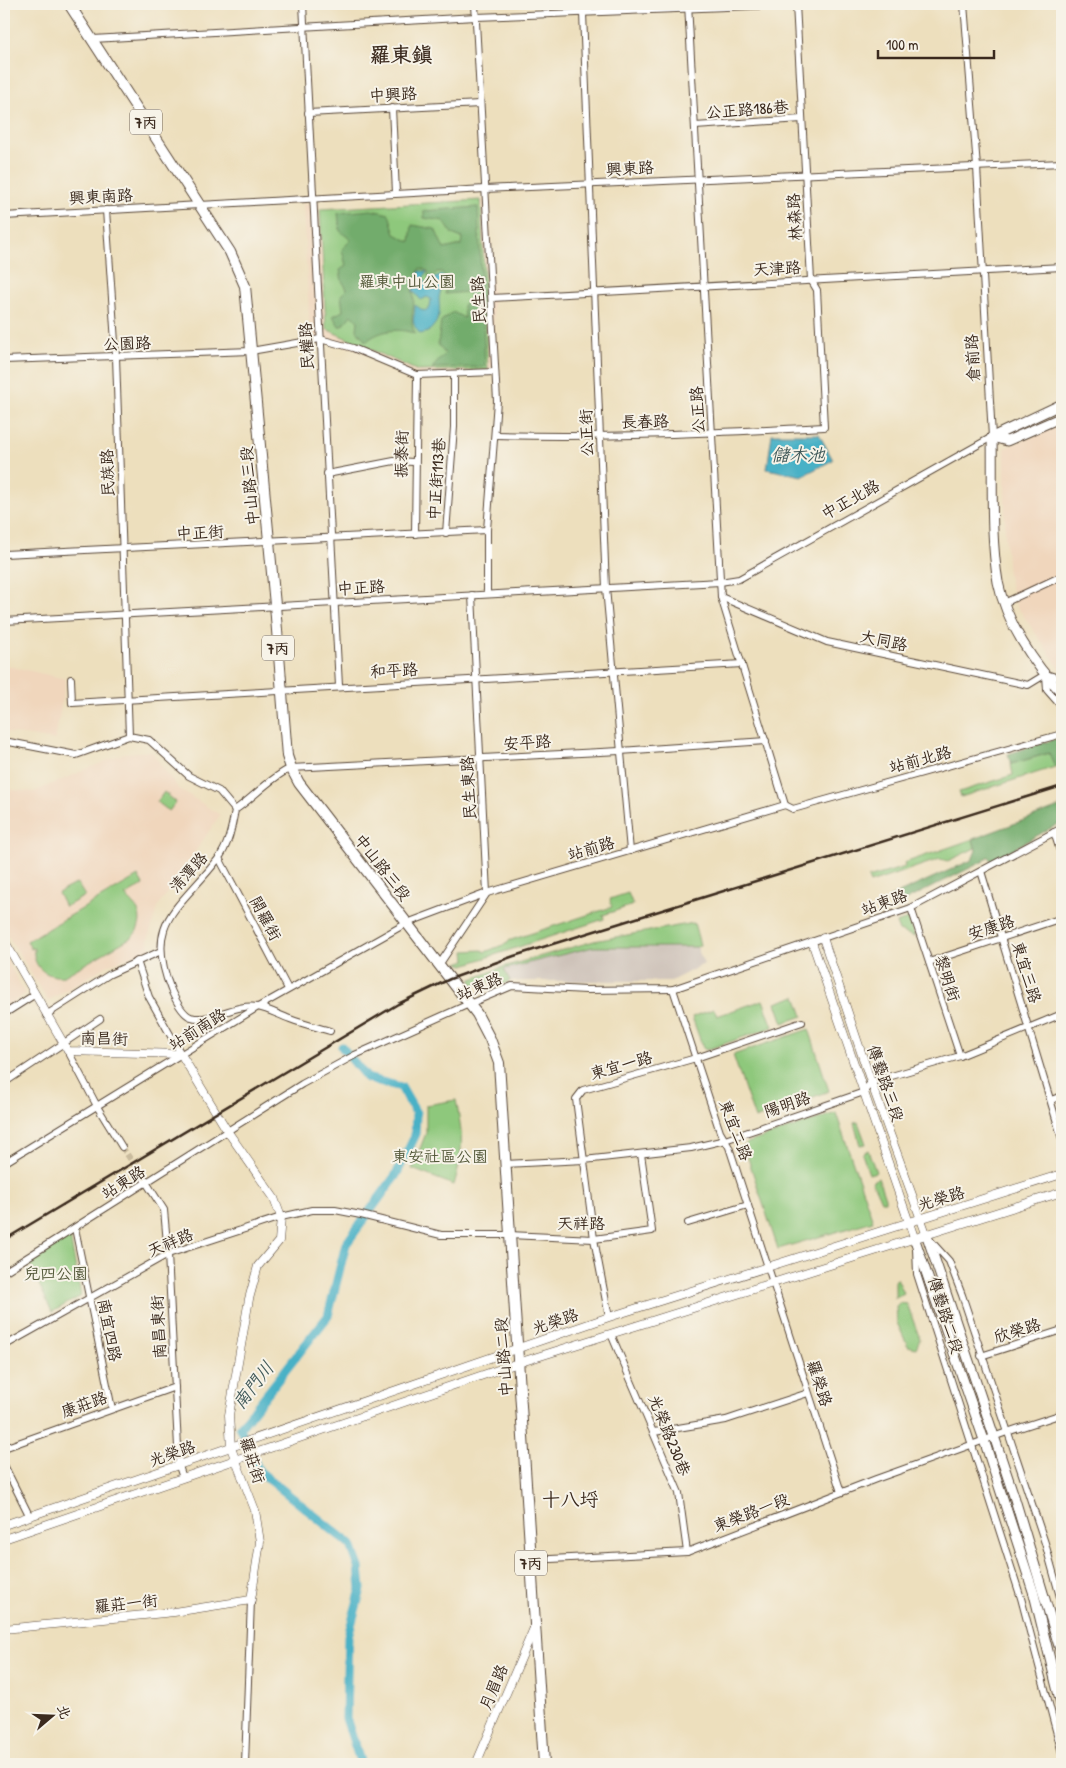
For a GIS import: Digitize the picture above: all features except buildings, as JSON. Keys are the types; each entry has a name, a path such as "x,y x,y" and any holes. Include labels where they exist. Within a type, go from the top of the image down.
{"main road":[{"name":"中山路三段","path":"71,7 230,252 242,276 275,605 287,756 291,768 299,783 440,965"},
{"name":"中正北路","path":"992,436 1062,404"},
{"path":"992,436 1007,441 1062,417"},
{"name":"倉前路","path":"992,436 995,561 1004,604 1026,645 1062,693"},
{"name":"中山路二段","path":"440,965 485,1028 499,1063 544,1764"},
{"name":"傳藝路二段","path":"927,1236 995,1436 1044,1590 1062,1656"},
{"name":"傳藝路二段","path":"916,1240 1034,1594 1059,1679 1062,1708"}],"street":[{"path":"71,7 84,4"},
{"name":"民權路","path":"302,4 330,538 336,602 339,686"},
{"name":"民生路","path":"475,4 495,372 496,436 487,530 487,594"},
{"name":"林森路","path":"796,4 811,280 816,290 824,427"},
{"path":"93,39 688,6 803,4"},
{"name":"倉前路","path":"964,4 977,167 992,436"},
{"name":"公正路","path":"688,6 721,597 785,806"},
{"name":"公正街","path":"583,13 606,588 630,851"},
{"name":"中興路","path":"308,113 480,104"},
{"path":"392,108 396,193"},
{"name":"公正路186巷","path":"695,126 802,119"},
{"name":"興東路","path":"199,205 396,193 1062,163"},
{"name":"興東南路","path":"4,216 199,205"},
{"name":"民族路","path":"106,210 116,357 129,736"},
{"name":"天津路","path":"492,298 1062,267"},
{"path":"320,339 354,348 417,375 495,372"},
{"name":"公園路","path":"4,360 251,351 320,339"},
{"name":"中正街113巷","path":"446,532 454,427 454,374"},
{"name":"振泰街","path":"415,534 414,462 417,375"},
{"name":"長春路","path":"496,436 712,433 824,427"},
{"name":"中正北路","path":"720,582 739,578 992,436"},
{"path":"327,474 394,461 414,462"},
{"name":"中正街","path":"4,554 123,550 487,530"},
{"path":"1004,604 1062,576"},
{"name":"中正路","path":"4,621 720,582"},
{"name":"民生東路","path":"472,595 487,892"},
{"name":"大同路","path":"721,597 827,642 1028,685 1046,674"},
{"name":"和平路","path":"71,679 72,703 742,664"},
{"path":"1062,678 1046,674 1047,690 1062,706"},
{"name":"站前北路","path":"785,806 793,809 1062,734"},
{"path":"4,741 76,755 129,736 149,740 189,776 219,792 235,810 254,798 280,773 291,768"},
{"name":"安平路","path":"291,768 620,751 766,741"},
{"name":"站前路","path":"407,923 487,892 785,806"},
{"name":"清潭路","path":"235,810 231,833 219,858 172,912 161,940 161,951 168,982 176,1001 188,1016 199,1019 238,1007 258,1007"},
{"name":"站東路","path":"4,1272 76,1228 145,1181 228,1132 302,1084 355,1055 469,1004 512,986 586,990 673,989 911,908 1062,828"},
{"path":"1054,832 1062,857"},
{"name":"開羅街","path":"219,858 288,989"},
{"name":"東宜三路","path":"981,872 1030,1027 1062,1139"},
{"path":"440,965 487,892"},
{"name":"黎明街","path":"911,908 960,1056"},
{"name":"安康路","path":"929,962 1062,918"},
{"name":"站前南路","path":"4,1163 98,1108 181,1054 288,989 407,923"},
{"name":"傳藝路三段","path":"823,938 871,1082 927,1236"},
{"name":"南昌街","path":"4,940 68,1051 181,1054"},
{"name":"傳藝路三段","path":"812,942 916,1240"},
{"path":"46,1015 110,974 161,951"},
{"path":"138,962 149,997 181,1054 228,1132 274,1198 282,1217"},
{"name":"東宜二路","path":"673,989 720,1132 725,1140 748,1204 772,1282"},
{"path":"4,1014 34,995"},
{"path":"258,1007 330,1031"},
{"path":"864,1092 871,1082 960,1056 1062,1014"},
{"path":"4,1083 62,1042 100,1019"},
{"name":"東宜一路","path":"609,1317 594,1239 576,1099 583,1090 696,1058 802,1022"},
{"path":"68,1051 98,1108 122,1147"},
{"name":"陽明路","path":"505,1164 584,1160 691,1148 725,1140 864,1092"},
{"path":"1051,1100 1062,1096"},
{"name":"天祥路","path":"4,1346 168,1254 282,1217 312,1210 335,1210 361,1215 441,1235 509,1235 594,1239 652,1231 641,1154"},
{"name":"光榮路","path":"4,1525 609,1317 1062,1174"},
{"name":"南昌東街","path":"145,1181 164,1210 179,1466 182,1478"},
{"name":"光榮路","path":"4,1539 518,1363 772,1282 916,1240 1062,1192"},
{"path":"688,1223 748,1204"},
{"name":"羅莊街","path":"245,1764 251,1600 260,1542 255,1510 231,1448 229,1415 249,1299 258,1266 279,1241 282,1217"},
{"name":"南宜四路","path":"76,1228 112,1409"},
{"name":"傳藝路二段","path":"927,1236 949,1260 1045,1543 1062,1604"},
{"name":"傳藝路二段","path":"916,1240 916,1274 1021,1598 1062,1753"},
{"name":"羅榮路","path":"772,1282 842,1492"},
{"name":"欣榮路","path":"981,1356 1062,1330"},
{"name":"光榮路230巷","path":"611,1334 679,1493 687,1552"},
{"name":"康莊路","path":"4,1448 174,1387"},
{"path":"654,1432 726,1420 808,1393"},
{"name":"東榮路一段","path":"531,1560 687,1552 842,1492 995,1436 1062,1414"},
{"path":"4,1465 29,1515"},
{"name":"羅莊一街","path":"4,1629 183,1611 251,1600"},
{"name":"月眉路","path":"476,1764 536,1622"}],"shaded area":[{"path":"490,199 495,372 417,375 353,348 310,337 303,204 319,203 326,329 488,370 481,200"},
{"path":"1062,424 1062,672 1016,605 1008,576 1005,535 1005,448"},
{"path":"4,665 66,679 55,740 4,732"},
{"path":"151,751 178,788 220,815 158,906 148,940 149,950 110,964 48,1001 4,929 4,789 34,792 124,753"},
{"path":"593,947 697,947 704,964 671,981 510,981 504,969"},
{"path":"4,954 25,994 4,1008"}],"green space":[{"name":"羅東中山公園","path":"481,200 488,370 418,371 326,329 320,209"},
{"path":"478,207 485,367 432,368 445,354 438,344 441,321 453,312 464,318 463,305 472,298 467,292 445,294 447,280 442,272 437,272 429,280 428,271 420,268 412,289 414,300 412,322 415,334 396,330 389,331 383,332 366,342 357,330 358,321 351,315 343,326 339,326 333,316 343,311 341,295 347,289 342,281 340,270 346,266 342,249 351,240 340,231 338,213 371,210 389,214 395,234 410,242 412,225 435,229 444,249 461,245 462,238 452,234 444,221 424,218 424,211"},
{"path":"1062,737 1062,765 1055,767 1049,753 1011,764 1008,754"},
{"path":"1050,753 1055,767 961,797 959,792 1013,775 1011,764"},
{"path":"164,792 176,802 169,811 157,802"},
{"path":"1062,806 1062,822 991,861 988,856 984,861 894,906 890,897 972,860 976,850 973,839"},
{"path":"973,839 975,848 948,861 940,859 870,883 868,878 905,867 904,863"},
{"path":"138,876 143,885 125,896 134,905 139,915 139,926 132,937 64,976 51,975 38,966 35,961 34,948 31,949 27,941"},
{"path":"77,883 85,896 65,907 58,893"},
{"path":"628,893 633,905 603,915 604,919 464,965 458,963 466,960 465,951 482,950 485,952 508,943 508,941 612,907 610,899"},
{"path":"908,919 915,937 899,931 896,923"},
{"path":"694,923 700,945 697,947 593,947 504,969 510,981 495,988 486,979 474,985 470,980 503,967 594,941"},
{"path":"796,996 803,1016 783,1023 776,1003"},
{"path":"763,1000 773,1027 706,1050 703,1048 692,1017 714,1009 717,1016"},
{"path":"809,1029 829,1091 755,1119 733,1055"},
{"name":"東安社區公園","path":"456,1100 460,1124 461,1152 454,1185 412,1169 426,1133 426,1105"},
{"path":"836,1113 873,1221 778,1249 744,1146 747,1143"},
{"path":"858,1122 866,1144 860,1145 854,1123"},
{"path":"868,1150 876,1172 869,1174 862,1154"},
{"path":"878,1178 885,1201 881,1201 872,1181"},
{"name":"兒四公園","path":"70,1237 81,1296 52,1312 29,1263"},
{"path":"897,1278 904,1293 895,1298 895,1281"},
{"path":"899,1303 907,1304 920,1339 916,1348 908,1346 897,1323 896,1306"}],"water":[{"path":"420,271 427,272 423,278 429,287 431,287 435,278 442,275 445,279 439,297 437,321 428,332 420,334 413,320 415,305 424,311 430,308 431,299 427,297 421,300 413,291"},
{"name":"儲木池","path":"772,434 819,434 833,460 802,476 767,469"}],"waterway":[{"name":"南門川","path":"342,1047 367,1078 401,1087 416,1113 415,1136 396,1175 346,1244 328,1316 240,1428 259,1471 351,1545 359,1567 361,1589 348,1636 346,1718 361,1764"}],"tunnel":[{"path":"122,1147 144,1179"}],"railway":[{"path":"4,1240 398,1004 450,979 514,956 1062,786"}],"district":[{"name":"羅東鎮","path":"401,54"},
{"name":"十八埒","path":"570,1499"}]}
